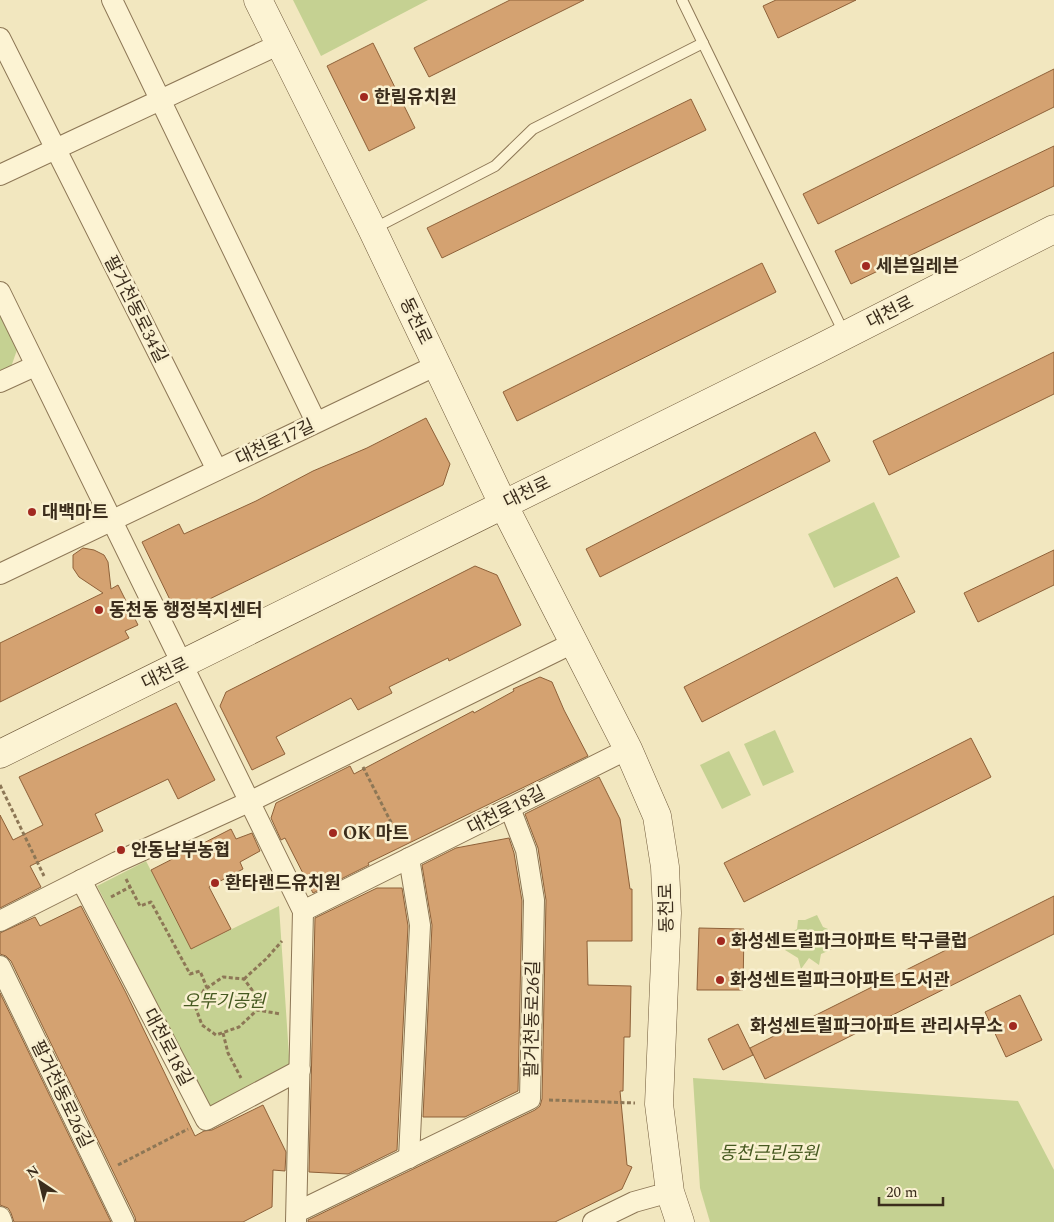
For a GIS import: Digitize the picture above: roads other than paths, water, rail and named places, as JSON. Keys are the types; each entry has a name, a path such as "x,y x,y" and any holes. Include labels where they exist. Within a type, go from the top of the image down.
{"street":[{"path":"112,0 316,422"},
{"name":"동천로","path":"258,0 372,229 503,504 628,749 657,816 665,867 668,912 659,1104 670,1192 680,1222"},
{"name":"팔거천동로34길","path":"0,38 217,470"},
{"path":"0,176 280,44"},
{"name":"대천로","path":"0,754 816,350 844,334 1054,229"},
{"path":"0,292 251,801 303,914 295,1219"},
{"path":"0,382 35,366"},
{"name":"대천로17길","path":"0,574 437,366"},
{"path":"0,921 117,862 251,801 572,642"},
{"name":"대천로18길","path":"303,914 409,858 628,749"},
{"name":"팔거천동로26길","path":"295,1219 408,1158 530,1100 534,900 526,850 510,808"},
{"path":"408,1158 420,925 409,858"},
{"name":"대천로18길","path":"82,880 206,1120 300,1070"},
{"name":"팔거천동로26길","path":"0,966 124,1222"},
{"path":"593,1222 634,1202 670,1192"},
{"path":"0,1217 2,1222"}],"lane":[{"path":"682,0 844,334"},
{"path":"372,229 495,166 533,128 703,43"}],"place":[{"name":"한림유치원","path":"364,97"},
{"name":"세븐일레븐","path":"866,266"},
{"name":"대백마트","path":"32,512"},
{"name":"동천동 행정복지센터","path":"99,610"},
{"name":"OK 마트","path":"333,833"},
{"name":"안동남부농협","path":"121,850"},
{"name":"환타랜드유치원","path":"215,883"},
{"name":"화성센트럴파크아파트 탁구클럽","path":"721,941"},
{"name":"화성센트럴파크아파트 도서관","path":"720,980"},
{"name":"화성센트럴파크아파트 관리사무소","path":"1013,1026"}],"park label":[{"name":"오뚜기공원","path":"224,1001"},
{"name":"동천근린공원","path":"769,1153"}]}
